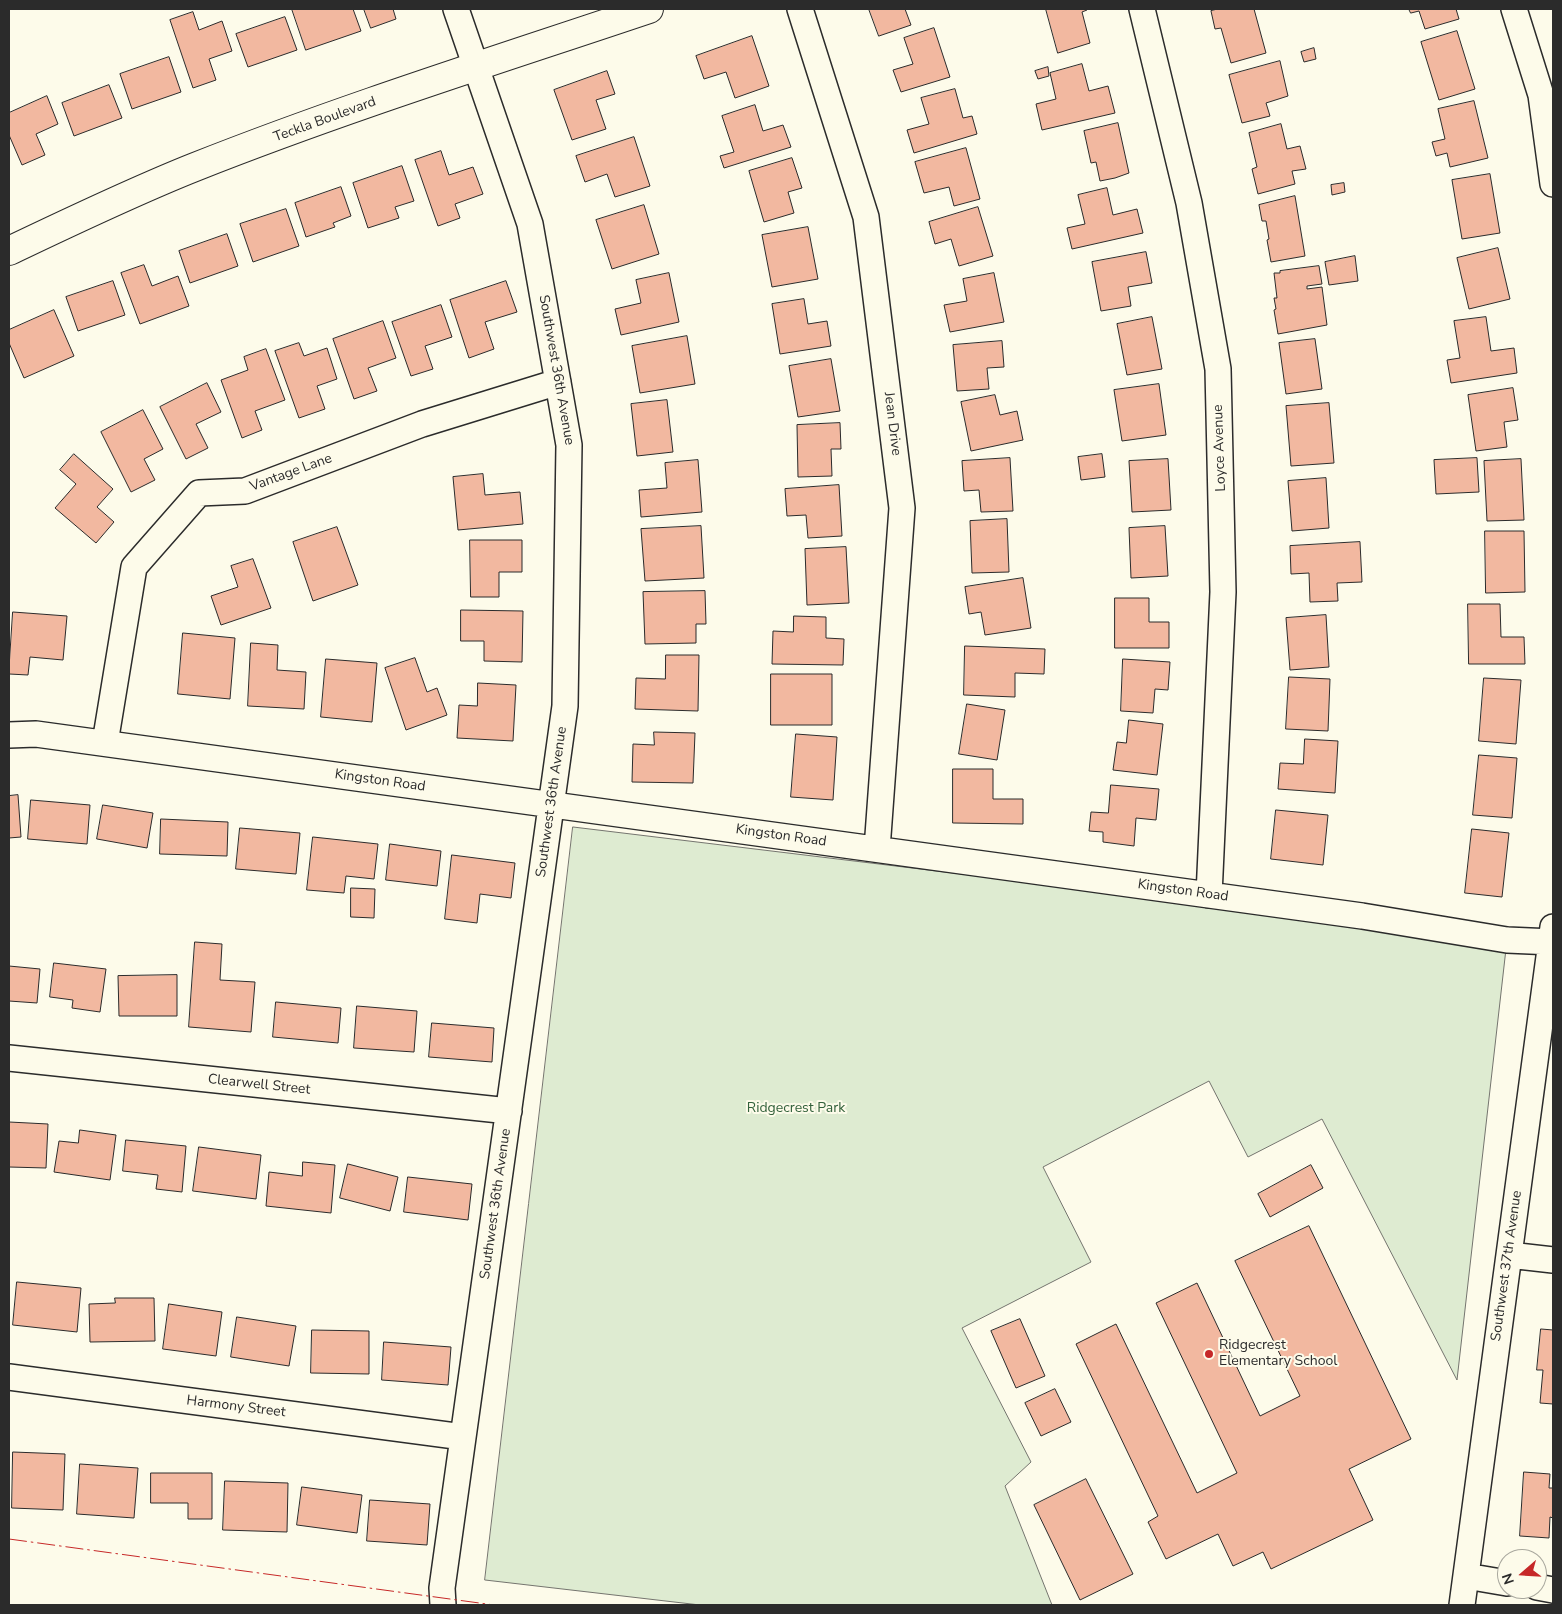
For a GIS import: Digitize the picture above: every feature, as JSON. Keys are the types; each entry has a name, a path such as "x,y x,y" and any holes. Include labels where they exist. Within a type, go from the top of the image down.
{"main road":[{"name":"Teckla Boulevard","path":"9,251 194,168 344,112 649,9"}],"street":[{"name":"Southwest 36th Avenue","path":"443,1605 442,1588 565,706 570,445 530,224 456,9"},
{"name":"Jean Drive","path":"800,9 866,217 902,508 877,849"},
{"name":"Loyce Avenue","path":"1142,9 1189,203 1218,369 1224,592 1209,895"},
{"path":"1514,9 1541,95 1553,184"},
{"name":"Vantage Lane","path":"105,743 134,567 200,494 245,490 422,424 558,382"},
{"name":"Kingston Road","path":"9,735 36,734 551,804 1362,916 1507,940 1553,937"},
{"name":"Southwest 37th Avenue","path":"1462,1605 1553,937"},
{"name":"Clearwell Street","path":"9,1058 508,1111"},
{"path":"1509,1255 1553,1260"},
{"name":"Harmony Street","path":"9,1377 463,1437"},
{"path":"1466,1576 1497,1581"}],"green space":[{"name":"Ridgecrest Park","path":"573,827 1507,940 1457,1380 1322,1119 1248,1157 1209,1081 1043,1167 1091,1262 962,1328 1031,1462 1005,1486 1052,1605 700,1605 485,1580"}],"building":[{"path":"292,9 353,9 361,31 306,50"},
{"path":"364,9 393,9 396,19 371,28"},
{"path":"869,9 905,9 911,25 879,36"},
{"path":"1046,9 1087,9 1082,12 1090,43 1058,53"},
{"path":"1218,9 1254,9 1266,53 1231,63 1221,28 1215,29 1211,11"},
{"path":"1409,9 1456,9 1459,19 1425,29 1419,11 1411,13"},
{"path":"193,12 199,30 222,21 232,51 209,59 216,80 193,88 170,20"},
{"path":"285,17 297,50 248,67 236,34"},
{"path":"934,28 950,77 901,92 893,70 913,64 904,38"},
{"path":"1457,31 1475,89 1439,100 1421,42"},
{"path":"752,36 769,86 735,98 726,72 704,79 696,56"},
{"path":"1314,48 1316,59 1304,62 1301,52"},
{"path":"169,57 181,92 132,109 120,74"},
{"path":"1280,61 1288,96 1266,103 1270,116 1242,123 1229,75"},
{"path":"1082,64 1089,91 1108,86 1115,113 1042,130 1036,104 1056,99 1050,73"},
{"path":"1048,67 1049,76 1038,79 1035,71"},
{"path":"607,71 615,94 596,100 606,129 572,140 554,90"},
{"path":"109,85 122,118 74,136 62,103"},
{"path":"955,89 963,118 972,116 977,134 914,153 907,130 929,124 921,98"},
{"path":"47,96 58,124 36,134 45,155 22,165 9,135 9,113"},
{"path":"1474,101 1488,158 1450,167 1447,153 1436,156 1432,142 1445,139 1438,109"},
{"path":"755,105 763,131 783,125 791,147 724,168 720,156 734,152 722,116"},
{"path":"1118,123 1129,173 1100,181 1096,162 1091,163 1084,131"},
{"path":"1281,124 1287,149 1300,146 1306,169 1292,171 1295,184 1258,194 1252,169 1257,167 1249,133"},
{"path":"634,137 650,186 615,197 607,174 585,182 576,156"},
{"path":"966,148 980,199 954,206 949,187 924,193 915,162"},
{"path":"441,151 449,175 473,167 483,194 455,204 460,218 438,226 415,160"},
{"path":"792,158 802,188 788,192 794,213 764,222 749,171"},
{"path":"402,166 414,201 395,207 399,218 368,228 353,183"},
{"path":"1490,174 1500,233 1462,239 1452,180"},
{"path":"1344,183 1345,192 1332,195 1331,185"},
{"path":"341,187 351,216 333,223 335,227 306,237 295,203"},
{"path":"1107,188 1113,215 1137,209 1143,233 1072,249 1067,228 1085,224 1078,195"},
{"path":"1295,196 1305,256 1271,262 1266,221 1262,221 1259,205"},
{"path":"644,205 659,254 612,269 596,220"},
{"path":"978,207 993,256 959,266 951,239 935,244 929,222"},
{"path":"286,209 299,246 253,262 240,224"},
{"path":"808,227 818,279 772,287 762,235"},
{"path":"227,234 238,266 190,283 179,251"},
{"path":"1498,248 1510,299 1469,309 1457,258"},
{"path":"1146,252 1152,283 1128,287 1131,306 1101,311 1092,262"},
{"path":"1355,256 1358,281 1329,285 1325,262"},
{"path":"144,265 152,286 178,276 189,306 140,324 121,273"},
{"path":"1319,266 1322,284 1307,286 1307,289 1322,287 1327,325 1278,334 1274,310 1276,309 1274,298 1277,298 1274,273"},
{"path":"669,273 679,322 621,335 615,309 641,303 636,280"},
{"path":"994,273 1004,322 950,332 944,305 967,301 963,279"},
{"path":"113,281 125,315 78,331 66,297"},
{"path":"506,281 517,312 485,322 494,349 469,358 450,300"},
{"path":"804,299 808,324 827,321 831,346 780,354 772,304"},
{"path":"441,305 452,337 425,346 433,369 411,376 392,322"},
{"path":"54,310 74,356 24,378 9,343 9,330"},
{"path":"1152,317 1162,369 1127,375 1117,324"},
{"path":"1486,317 1491,351 1514,348 1517,373 1451,383 1447,360 1460,358 1454,321"},
{"path":"383,321 396,358 368,368 377,391 354,399 333,339"},
{"path":"687,336 695,384 640,393 632,346"},
{"path":"1315,339 1322,389 1286,394 1279,343"},
{"path":"1002,341 1004,367 987,368 989,389 957,391 953,345"},
{"path":"299,343 304,356 327,348 337,379 317,386 325,409 299,418 275,351"},
{"path":"266,349 285,400 255,411 262,430 242,438 221,380 248,370 244,357"},
{"path":"831,359 840,411 798,417 789,366"},
{"path":"207,383 221,412 196,424 208,448 186,459 160,407"},
{"path":"1159,384 1166,435 1122,441 1114,390"},
{"path":"1513,388 1518,420 1504,422 1507,447 1476,451 1468,395"},
{"path":"995,395 1000,415 1017,411 1023,440 971,451 961,402"},
{"path":"667,400 673,452 637,456 631,404"},
{"path":"1329,403 1334,463 1291,466 1286,406"},
{"path":"143,410 163,449 144,459 155,480 131,492 101,432"},
{"path":"840,423 841,449 831,449 832,476 798,477 797,425"},
{"path":"74,454 113,489 97,507 114,522 96,543 55,508 76,484 60,470"},
{"path":"1102,454 1105,477 1081,480 1078,457"},
{"path":"1010,458 1013,511 981,512 979,490 964,491 962,461"},
{"path":"1477,458 1479,492 1436,494 1434,460"},
{"path":"1168,459 1171,510 1132,512 1129,461"},
{"path":"1521,459 1524,520 1487,521 1484,461"},
{"path":"698,460 702,512 641,517 639,490 667,488 665,463"},
{"path":"483,474 485,495 520,492 523,524 458,530 453,477"},
{"path":"1326,478 1329,528 1292,531 1288,481"},
{"path":"839,485 842,536 808,538 806,515 787,516 785,489"},
{"path":"1007,519 1009,572 972,573 970,521"},
{"path":"701,526 704,578 645,581 641,529"},
{"path":"1165,526 1168,576 1131,578 1129,528"},
{"path":"337,527 358,585 313,601 293,542"},
{"path":"1485,531 1524,531 1525,592 1486,593"},
{"path":"470,540 522,540 522,572 499,572 499,597 471,597"},
{"path":"1360,542 1362,582 1337,583 1338,601 1310,602 1309,573 1291,574 1290,546"},
{"path":"846,547 849,603 807,605 805,549"},
{"path":"253,559 271,608 221,625 211,596 238,587 231,566"},
{"path":"1023,578 1031,628 985,635 981,612 969,614 965,587"},
{"path":"705,591 706,624 696,624 696,643 645,644 643,592"},
{"path":"1115,598 1149,598 1149,622 1169,622 1169,648 1115,648"},
{"path":"1468,604 1500,604 1501,637 1524,637 1525,664 1469,664"},
{"path":"461,610 523,611 522,662 484,661 484,641 461,641"},
{"path":"13,612 67,616 63,660 30,657 28,675 9,674"},
{"path":"1326,615 1329,667 1290,670 1286,618"},
{"path":"794,616 826,617 826,638 844,639 843,665 772,664 773,631 793,632"},
{"path":"183,633 235,638 230,699 178,694"},
{"path":"251,643 278,645 277,670 306,672 304,709 248,706"},
{"path":"965,646 1045,649 1044,674 1015,673 1015,697 964,695"},
{"path":"666,655 699,655 698,711 635,709 636,678 665,679"},
{"path":"415,658 427,692 437,688 447,715 406,730 385,668"},
{"path":"326,659 377,663 372,722 321,717"},
{"path":"1123,659 1170,662 1168,690 1155,689 1153,713 1121,711"},
{"path":"771,674 832,674 832,725 771,725"},
{"path":"1289,677 1330,679 1328,731 1286,729"},
{"path":"1484,678 1521,680 1516,744 1479,741"},
{"path":"478,683 516,685 513,741 457,738 459,705 477,706"},
{"path":"967,704 1005,710 997,760 959,754"},
{"path":"1129,720 1163,724 1157,775 1113,770 1117,742 1126,743"},
{"path":"654,732 695,733 693,783 632,782 633,744 654,745"},
{"path":"796,734 837,737 833,800 791,797"},
{"path":"1305,739 1338,741 1335,793 1278,789 1280,763 1303,764"},
{"path":"1479,755 1517,758 1512,818 1473,815"},
{"path":"953,769 993,769 993,799 1023,799 1023,824 953,823"},
{"path":"1111,785 1159,789 1156,820 1136,818 1134,846 1103,842 1103,832 1089,831 1091,812 1108,813"},
{"path":"18,795 21,837 9,838 9,796"},
{"path":"31,800 90,805 87,844 28,839"},
{"path":"103,805 153,813 147,848 97,839"},
{"path":"1276,810 1328,815 1323,865 1271,859"},
{"path":"161,819 228,822 227,856 160,854"},
{"path":"240,828 300,833 296,874 236,869"},
{"path":"1472,829 1509,833 1502,897 1465,893"},
{"path":"313,837 378,844 374,879 346,876 344,893 307,890"},
{"path":"390,844 441,851 437,886 386,880"},
{"path":"452,855 515,863 511,898 480,894 477,923 445,919"},
{"path":"351,888 375,889 374,918 351,917"},
{"path":"195,942 222,944 220,980 255,982 251,1032 189,1027"},
{"path":"54,963 106,969 100,1012 72,1008 73,1000 50,997"},
{"path":"9,966 40,969 37,1003 9,1001"},
{"path":"177,975 177,1016 119,1016 118,976"},
{"path":"276,1002 341,1008 338,1043 273,1037"},
{"path":"357,1006 417,1011 414,1052 354,1048"},
{"path":"432,1023 494,1028 492,1062 429,1057"},
{"path":"9,1122 48,1124 46,1168 9,1167"},
{"path":"80,1130 116,1135 110,1180 54,1172 59,1141 78,1143"},
{"path":"126,1140 186,1146 182,1192 156,1189 158,1175 123,1171"},
{"path":"199,1147 261,1155 256,1199 193,1191"},
{"path":"303,1162 335,1165 331,1213 266,1206 269,1172 302,1176"},
{"path":"348,1164 398,1177 390,1211 340,1198"},
{"path":"1311,1165 1323,1188 1270,1217 1258,1194"},
{"path":"408,1177 472,1184 468,1220 404,1212"},
{"path":"1309,1226 1411,1439 1349,1469 1373,1520 1271,1569 1263,1552 1233,1566 1218,1534 1166,1559 1148,1522 1158,1516 1076,1344 1116,1324 1197,1493 1237,1473 1156,1303 1197,1283 1260,1416 1300,1396 1235,1261"},
{"path":"17,1282 81,1288 77,1332 13,1325"},
{"path":"115,1298 154,1298 155,1341 90,1342 89,1304 115,1303"},
{"path":"169,1304 222,1312 216,1356 163,1349"},
{"path":"237,1317 296,1326 289,1366 231,1357"},
{"path":"1020,1319 1045,1376 1016,1388 991,1331"},
{"path":"1541,1329 1553,1330 1553,1404 1540,1403 1543,1370 1537,1370"},
{"path":"312,1330 369,1331 369,1374 311,1373"},
{"path":"384,1342 451,1347 448,1385 382,1380"},
{"path":"1055,1389 1071,1422 1041,1436 1025,1403"},
{"path":"13,1452 65,1454 63,1510 12,1508"},
{"path":"80,1464 138,1468 134,1518 77,1514"},
{"path":"1524,1472 1550,1474 1549,1488 1553,1488 1553,1518 1550,1517 1549,1538 1520,1536"},
{"path":"151,1473 212,1473 212,1519 188,1519 188,1503 151,1503"},
{"path":"1086,1479 1133,1574 1080,1600 1034,1505"},
{"path":"225,1481 288,1483 287,1532 223,1530"},
{"path":"302,1487 362,1495 357,1533 297,1525"},
{"path":"370,1500 430,1504 427,1545 367,1541"}],"power":[{"path":"9,1539 494,1605"}],"place":[{"name":"Ridgecrest Elementary School","path":"1209,1354"}]}
